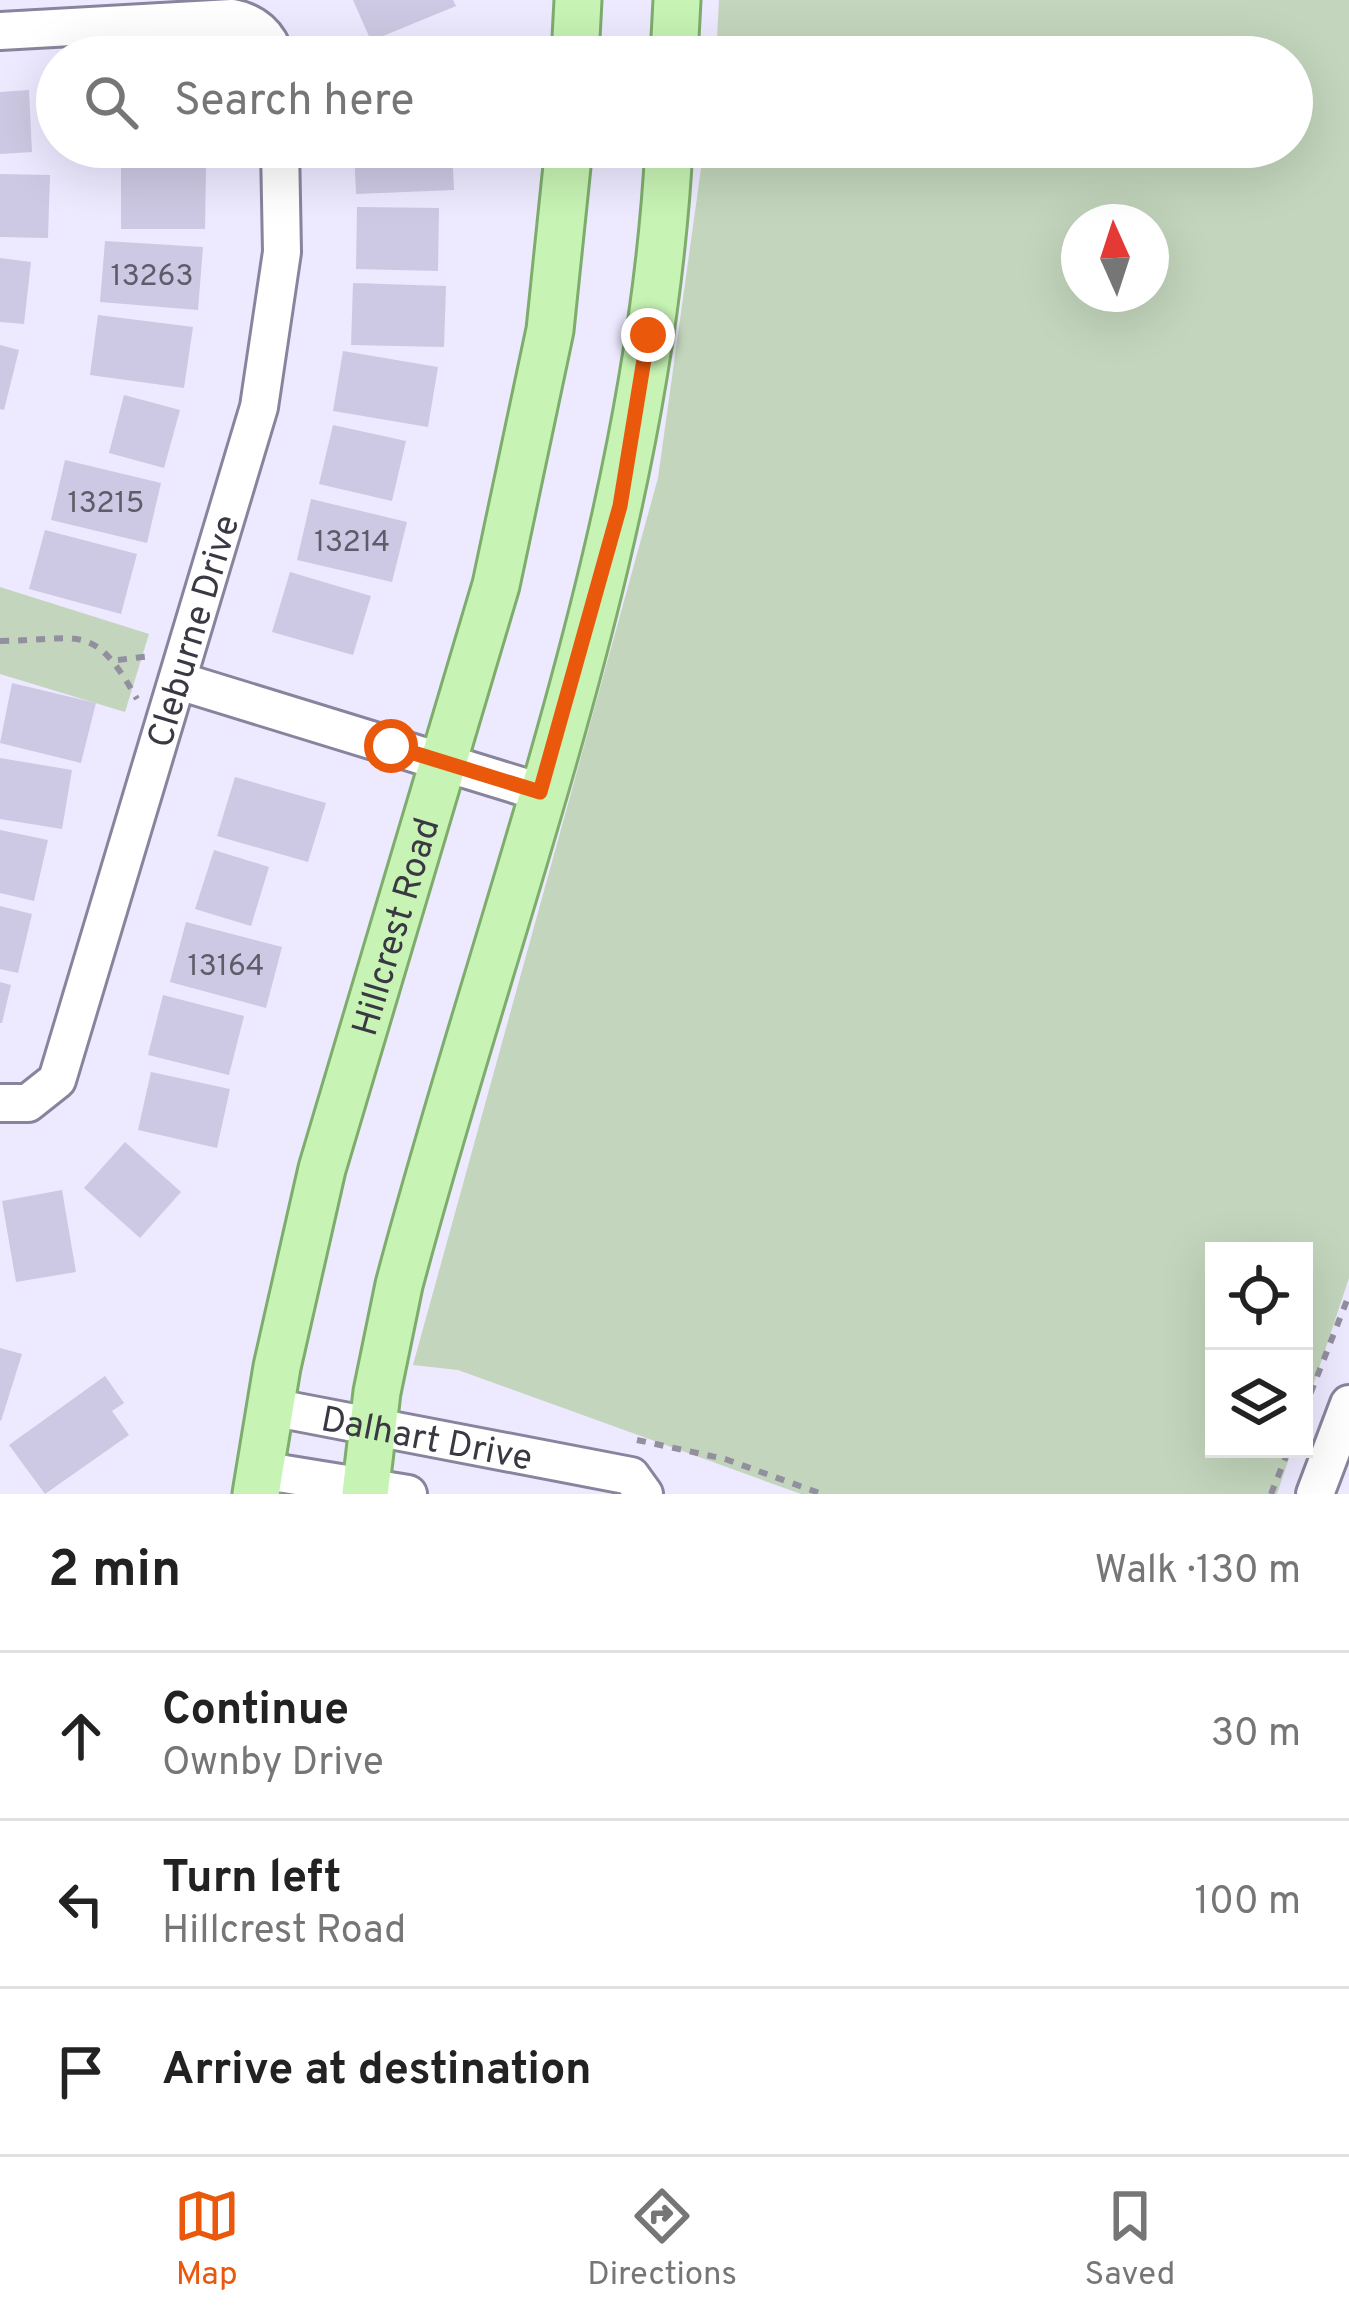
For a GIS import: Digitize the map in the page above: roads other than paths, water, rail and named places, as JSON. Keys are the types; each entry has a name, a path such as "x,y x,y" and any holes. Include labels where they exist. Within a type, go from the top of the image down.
{"main road":[{"path":"576,36 578,0"},
{"path":"675,36 677,0"},
{"name":"Hillcrest Road","path":"258,1482 322,1169 496,585 550,330 567,168"},
{"path":"380,1491 373,1425 417,1216 620,506 648,335 667,168"}],"street":[{"path":"0,31 218,17 252,24 262,36"},
{"name":"Cleburne Drive","path":"0,1103 18,1106 38,1098 50,1089 63,1065 167,669 259,407 282,252 280,168"},
{"path":"167,669 540,792"},
{"name":"Dalhart Drive","path":"271,1407 631,1476 644,1494"},
{"path":"1315,1494 1346,1420"},
{"name":"Dalhart Drive","path":"258,1482 380,1491"}]}
